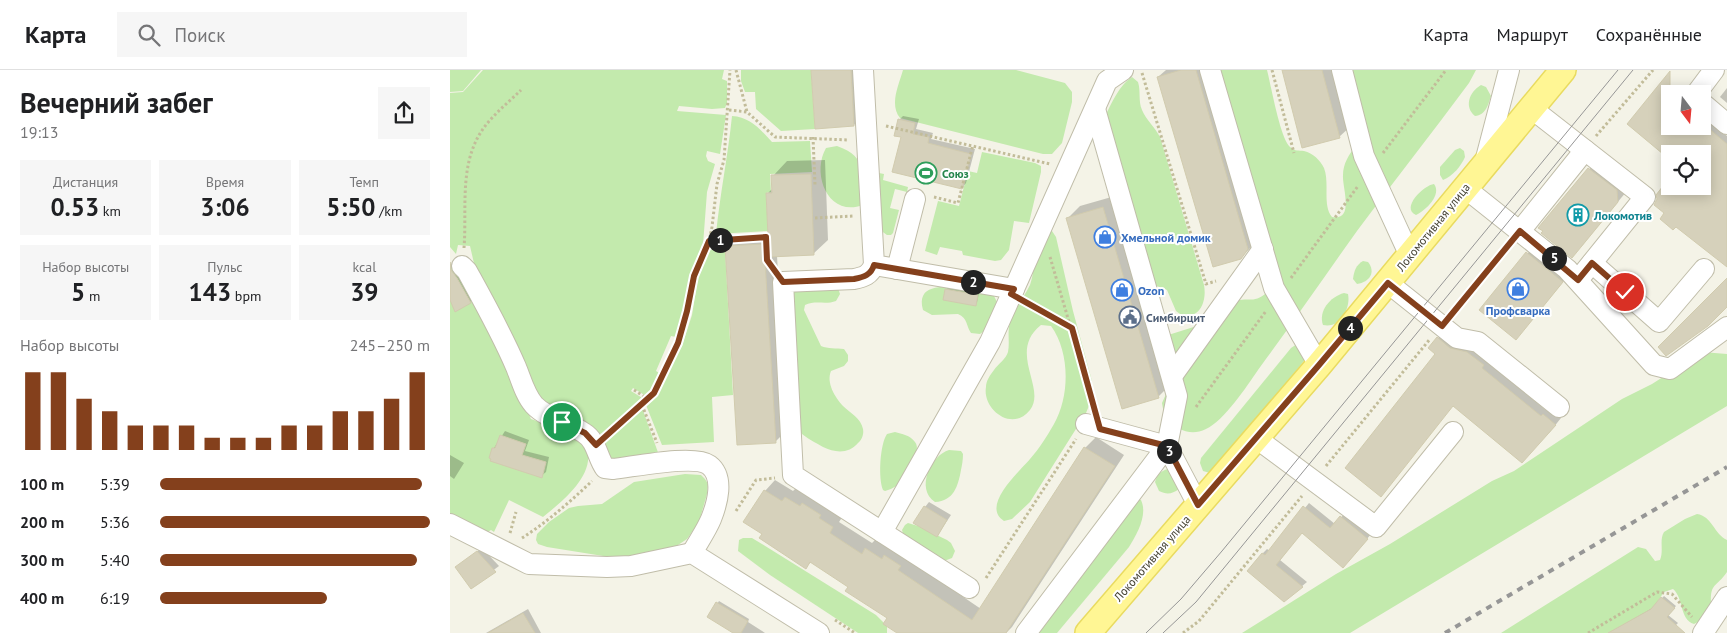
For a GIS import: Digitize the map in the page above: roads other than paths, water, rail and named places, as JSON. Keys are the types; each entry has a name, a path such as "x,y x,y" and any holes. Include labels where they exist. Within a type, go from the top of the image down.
{"main road":[{"name":"Локомотивная улица","path":"1088,633 1319,365 1563,70"}],"street":[{"path":"863,70 874,265 869,274 854,279 783,282 793,475 882,532 977,584"},
{"path":"882,532 990,342 1108,81 1123,70"},
{"path":"1210,70 1274,288 1319,365"},
{"path":"1342,70 1364,156 1410,256"},
{"path":"1484,164 1509,70"},
{"path":"1703,85 1714,70"},
{"path":"1531,108 1645,197 1578,280"},
{"path":"1026,633 1167,446 1177,396 1095,109"},
{"path":"1711,111 1727,124"},
{"path":"1520,231 1585,150"},
{"path":"1465,188 1578,280 1654,365 1670,369 1727,327"},
{"path":"897,269 914,200"},
{"path":"1172,376 1263,249"},
{"path":"1592,263 1659,322 1704,269"},
{"path":"874,265 1012,292"},
{"path":"462,266 467,271 491,316 533,404 545,413 585,433 596,445 605,468 613,469 690,461 708,465 718,477 718,492 711,519 692,553"},
{"path":"1388,283 1457,338 1478,342 1559,407"},
{"path":"1093,427 1167,446 1198,505"},
{"path":"1256,438 1376,527 1453,432"},
{"path":"450,524 529,564 575,567 631,566 692,553 796,627 824,625"},
{"path":"1704,632 1727,597"}],"tram line":[{"path":"1146,633 1181,599 1222,551 1618,70"},
{"path":"1163,633 1196,602 1633,70"}],"railway":[{"path":"1445,633 1727,467"}],"place":[{"name":"Союз","path":"926,173"},
{"name":"Локомотив","path":"1578,215"},
{"name":"Хмельной домик","path":"1105,237"},
{"name":"Профсварка","path":"1518,289"},
{"name":"Ozon","path":"1122,290"},
{"name":"Симбирцит","path":"1130,317"}]}
